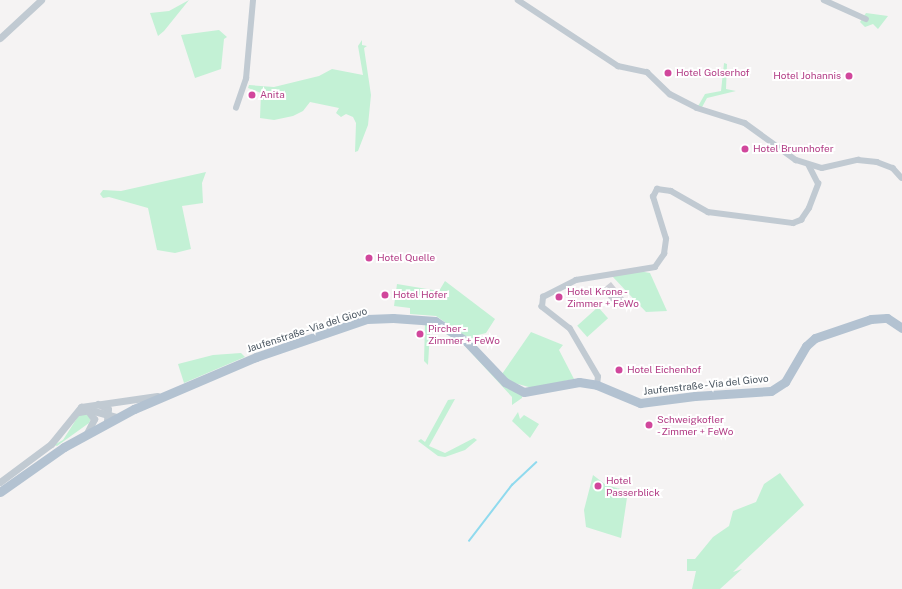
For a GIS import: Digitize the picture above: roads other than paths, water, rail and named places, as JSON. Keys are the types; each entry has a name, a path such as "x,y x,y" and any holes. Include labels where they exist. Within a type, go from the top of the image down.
{"main road":[{"name":"Jaufenstraße - Via del Giovo","path":"0,492 87,433 110,420 256,357 367,320 393,318 427,319 449,328 475,349 505,382 524,392 574,383 597,385 640,403 695,396 771,391 785,382 806,346 815,338 871,319 887,318 902,328"}],"street":[{"path":"0,38 41,0"},
{"path":"236,108 246,79 252,0"},
{"path":"518,0 618,66 647,72 670,94 697,108 745,123 809,166 822,168 858,160 877,162 893,168 902,178"},
{"path":"824,0 866,19"},
{"path":"597,385 598,377 570,329 542,307 543,297 576,280 655,267 664,254 666,239 653,197 657,189 671,190 708,212 793,223 801,220 806,214 818,184 809,166"},
{"path":"0,482 51,444 78,409 94,403 136,400 182,388"},
{"path":"94,403 107,408 110,420"},
{"path":"74,415 86,410 110,420"},
{"path":"86,410 94,419 87,433"}],"waterway":[{"path":"469,541 512,485 536,463"}],"place":[{"name":"Hotel Golserhof","path":"668,73"},
{"name":"Hotel Johannis","path":"849,76"},
{"name":"Anita","path":"252,95"},
{"name":"Hotel Brunnhofer","path":"745,149"},
{"name":"Hotel Quelle","path":"369,258"},
{"name":"Hotel Hofer","path":"385,295"},
{"name":"Hotel Krone - Zimmer + FeWo","path":"559,297"},
{"name":"Pircher - Zimmer + FeWo","path":"420,334"},
{"name":"Hotel Eichenhof","path":"619,370"},
{"name":"Schweigkofler - Zimmer + FeWo","path":"649,425"},
{"name":"Hotel Passerblick","path":"598,486"}]}
